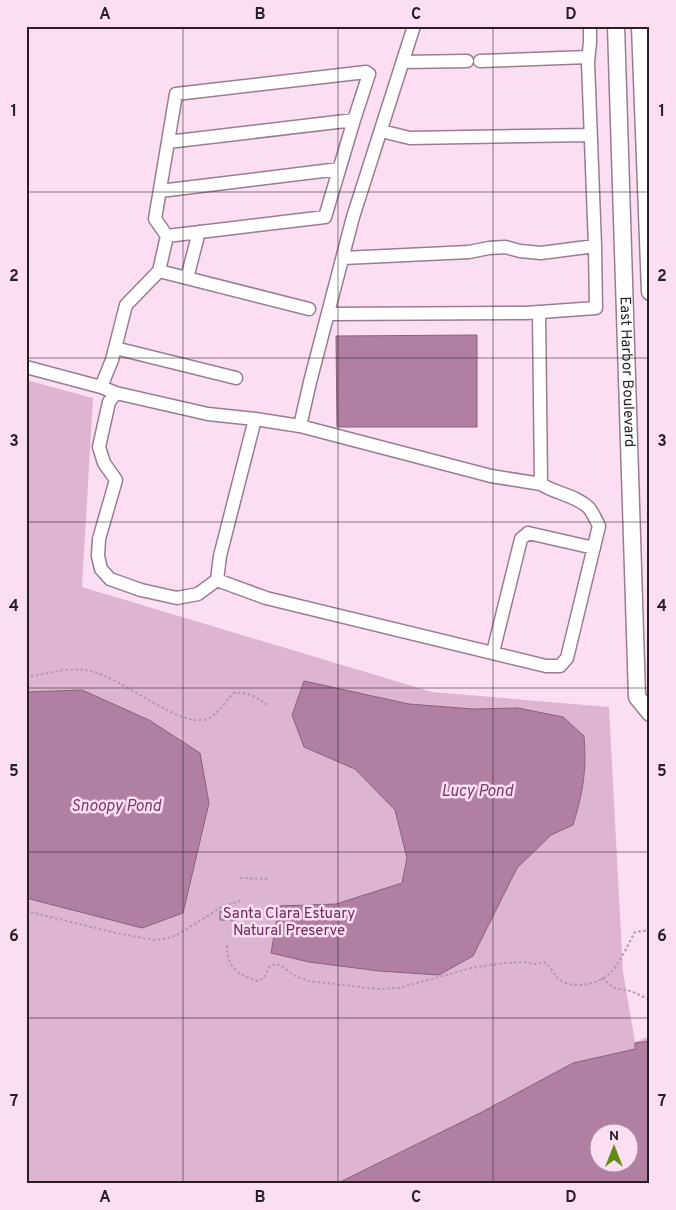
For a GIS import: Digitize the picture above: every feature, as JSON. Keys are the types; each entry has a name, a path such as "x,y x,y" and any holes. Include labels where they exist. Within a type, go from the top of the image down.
{"main road":[{"name":"East Harbor Boulevard","path":"616,26 637,697 650,713"},
{"name":"East Harbor Boulevard","path":"640,26 650,292"}],"street":[{"path":"300,426 353,217 414,26"},
{"path":"328,314 539,312 596,308 588,56 590,26"},
{"path":"480,61 588,56"},
{"path":"403,62 467,61"},
{"path":"101,387 115,348 126,305 159,271 167,236 155,219 176,94 366,72 369,74 325,217 167,236"},
{"path":"168,142 354,120"},
{"path":"381,131 410,138 590,136"},
{"path":"160,191 339,169"},
{"path":"187,278 199,232"},
{"path":"343,258 469,252 505,247 520,252 563,252 595,246"},
{"path":"159,271 309,309"},
{"path":"539,312 541,484"},
{"path":"115,348 236,378"},
{"path":"26,367 101,387 116,393 208,414 300,426 491,476 541,484 548,489 578,500 589,509 599,526 567,658 560,666 546,666 266,598 216,580"},
{"path":"116,393 109,402 99,446 104,463 116,480 99,539 98,556 101,569 110,579 141,590 177,598 198,594 216,580 220,556 255,419"},
{"path":"493,652 521,539 528,533 594,548"}],"path":[{"path":"26,677 73,668 92,671 108,677 173,712 191,719 208,719 219,711 234,693 243,692 255,696 268,705"},
{"path":"240,878 269,879"},
{"path":"26,911 124,935 154,940 177,935 223,906 240,901"},
{"path":"227,945 227,955 230,963 241,975 258,981 264,978 269,967 275,964 280,965 297,977 309,981 377,989 399,988 471,968 503,963 526,962 535,964 544,962 549,965 555,976 571,985 589,984 608,976 635,932 650,930"},
{"path":"602,978 614,988 631,991 650,1000"}],"green space":[{"name":"Santa Clara Estuary Natural Preserve","path":"26,380 93,398 82,587 432,692 609,707 623,972 635,1042 650,1036 650,1184 26,1184"}],"water":[{"path":"477,335 477,427 337,427 336,336"},
{"name":"Lucy Pond","path":"304,681 409,704 473,709 518,708 563,717 584,736 585,760 583,781 573,825 551,835 517,868 473,956 439,975 379,971 309,962 271,953 279,906 336,904 402,883 407,858 395,810 355,769 304,747 292,715"},
{"name":"Snoopy Pond","path":"82,690 149,720 200,753 209,803 183,913 142,928 26,898 26,692"},
{"path":"650,1041 650,1184 336,1184 482,1112 573,1063 635,1049 635,1043"}],"building":[{"path":"220,911 235,911 235,920 220,920"}]}
